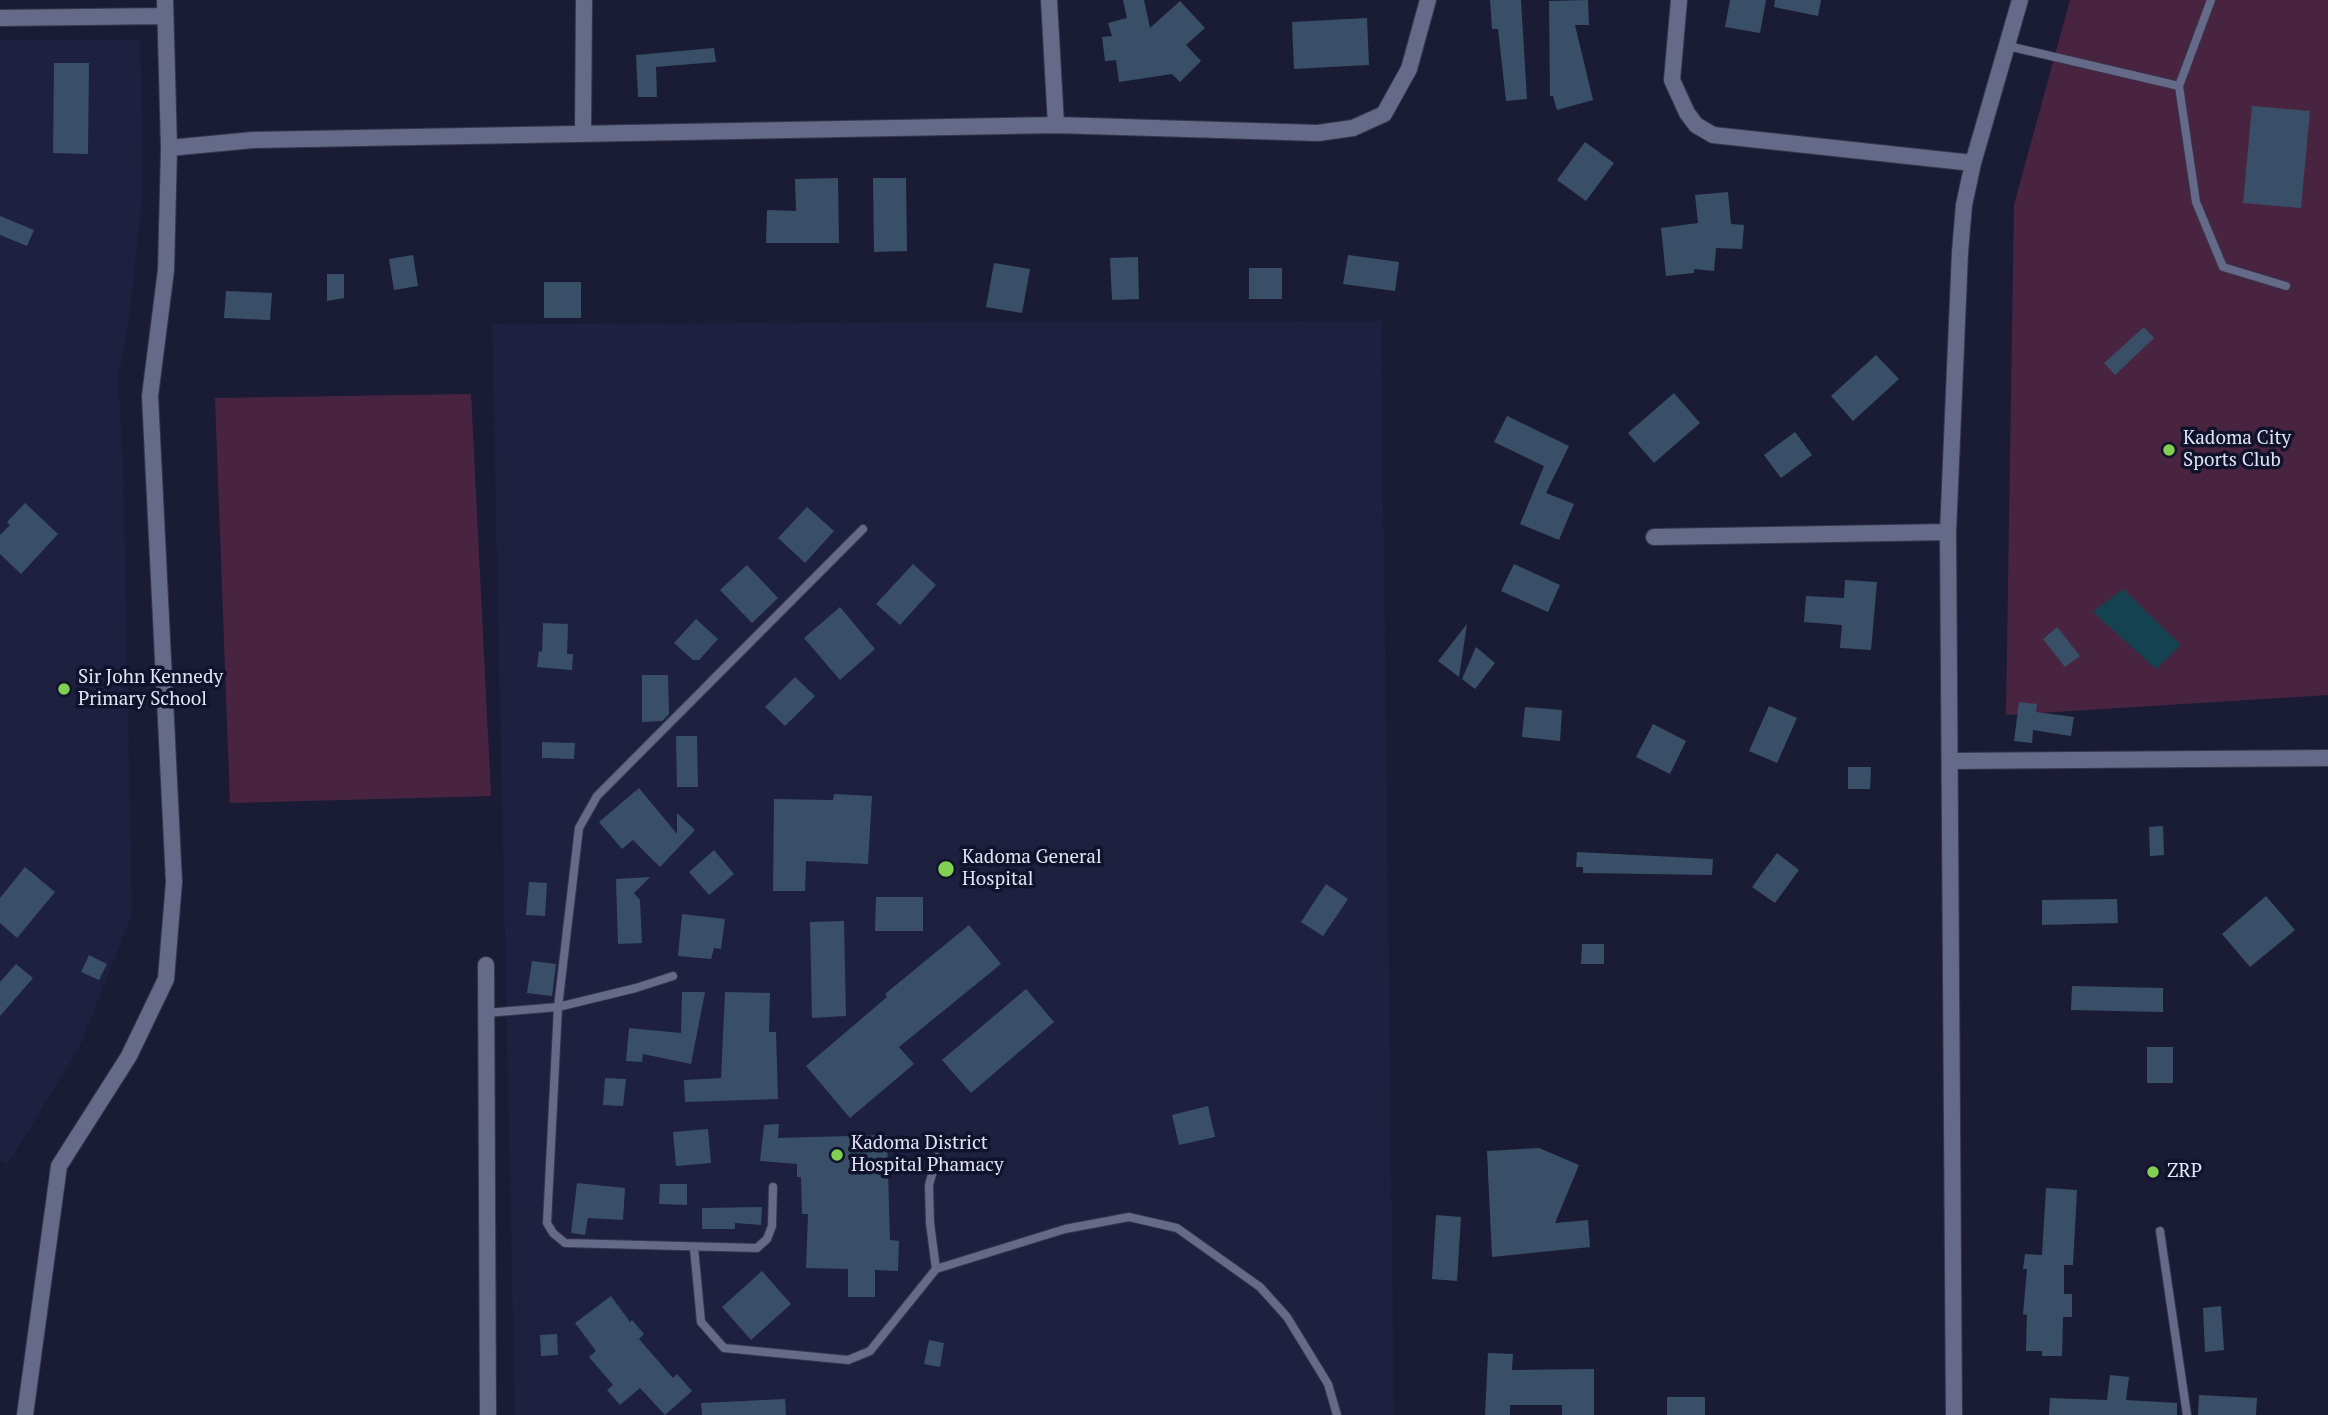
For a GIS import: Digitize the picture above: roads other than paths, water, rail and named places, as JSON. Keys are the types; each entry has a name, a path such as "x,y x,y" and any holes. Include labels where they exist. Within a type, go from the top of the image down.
{"street":[{"path":"583,134 584,0"},
{"path":"1049,0 1055,125"},
{"path":"169,148 253,140 1055,125 1318,133 1353,128 1384,114 1409,69 1428,0"},
{"path":"1679,0 1672,80 1687,113 1696,125 1713,135 1973,163"},
{"path":"1954,1415 1948,532 1960,252 1964,205 1973,163 2020,0"},
{"path":"0,19 165,8 169,148 166,270 150,396 174,882 166,979 129,1056 59,1166 25,1415"},
{"path":"1654,537 1948,532"},
{"path":"1950,761 2328,758"},
{"path":"486,965 488,1415"}],"lane":[{"path":"2211,0 2179,86 2196,202 2222,267 2286,286"},
{"path":"2008,46 2179,86"},
{"path":"773,1187 772,1226 767,1239 757,1248 565,1242 553,1233 547,1223 558,1007 579,828 597,796 863,529"},
{"path":"486,1013 558,1007 673,976"},
{"path":"936,1269 930,1223 929,1185 937,1157"},
{"path":"694,1248 701,1322 724,1348 848,1360 870,1351 936,1269 1065,1229 1129,1217 1177,1228 1260,1287 1287,1317 1328,1384 1338,1415"},
{"path":"2160,1231 2187,1415"}],"place":[{"name":"Kadoma City Sports Club","path":"2169,450"},
{"name":"Sir John Kennedy Primary School","path":"64,689"},
{"name":"Kadoma General Hospital","path":"946,869"},
{"name":"Kadoma District Hospital Phamacy","path":"837,1155"},
{"name":"ZRP","path":"2153,1172"}]}
